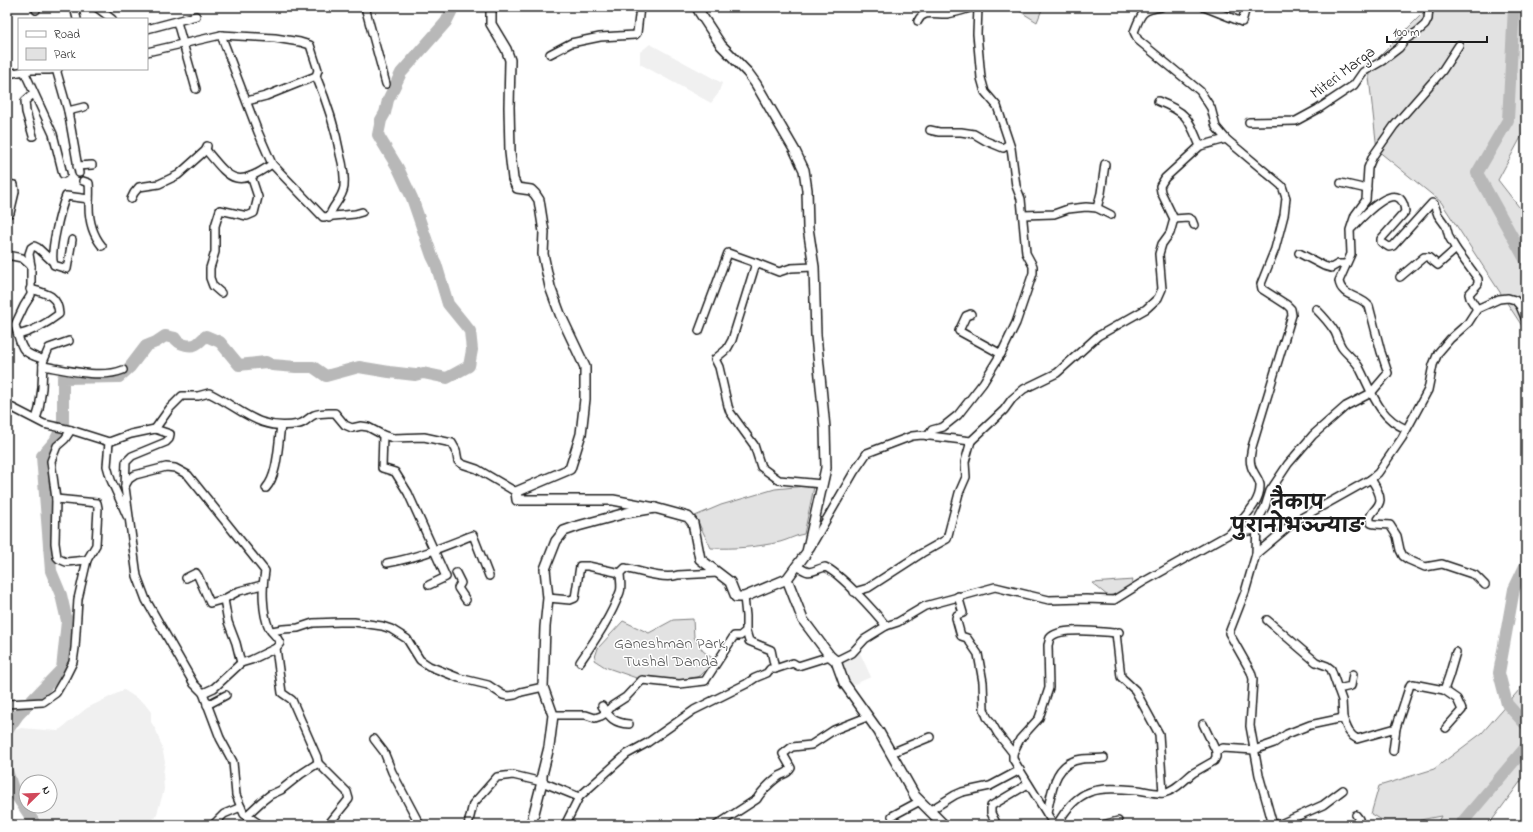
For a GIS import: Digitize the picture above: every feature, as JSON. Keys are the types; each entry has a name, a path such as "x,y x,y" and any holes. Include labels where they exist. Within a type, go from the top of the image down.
{"street":[{"path":"74,7 77,18"},
{"path":"96,7 111,18"},
{"path":"365,7 386,84"},
{"path":"491,7 491,24 506,49 510,60 510,152 513,179 517,188 530,190 535,194 538,200 544,232 543,254 550,287 560,314 584,367 585,399 581,434 570,468 516,492"},
{"path":"550,54 571,43 600,37 635,35 640,7"},
{"path":"697,7 721,45 748,72 756,84 796,153 804,170 807,190 808,228 814,267 816,335 825,428 826,468 807,552"},
{"path":"918,21 921,15 926,13 947,14 973,7"},
{"path":"928,436 932,430 943,427 958,415 983,383 1001,354 1018,318 1034,273 1033,266 1026,253 1021,199 1016,186 1009,144 997,106 985,92 981,78 977,34 978,7"},
{"path":"566,825 579,797 627,754 647,743 694,710 767,673 770,669 775,669 793,663 798,666 833,659 852,653 865,639 886,626 898,622 925,606 995,586 1049,600 1114,600 1143,582 1231,533 1253,507 1260,486 1251,466 1250,459 1252,447 1292,312 1287,306 1262,289 1261,284 1275,249 1284,215 1286,198 1282,186 1226,139 1216,126 1211,108 1200,91 1138,40 1134,32 1141,14 1149,9 1161,7"},
{"path":"1204,7 1242,22 1246,7"},
{"name":"Miteri Marga","path":"1249,122 1296,121 1318,109 1354,85 1363,72 1382,61 1425,25 1428,20 1430,7"},
{"path":"148,29 196,16"},
{"path":"177,22 196,89"},
{"path":"221,35 272,164 295,187 318,214 323,217 329,218 362,212"},
{"path":"148,52 221,35 275,38 310,45 318,70 316,76 333,122 344,174 344,189 340,198 330,212 329,218"},
{"path":"1273,825 1263,789 1250,726 1253,679 1251,672 1229,633 1245,592 1256,554 1258,522 1270,491 1288,464 1313,435 1346,406 1371,394 1388,372 1369,306 1365,302 1341,289 1339,281 1351,254 1350,230 1355,215 1366,200 1368,168 1373,156 1394,126 1442,71 1459,45"},
{"path":"7,74 40,70"},
{"path":"57,70 68,111 78,170 92,165"},
{"path":"24,71 53,134 63,174"},
{"path":"247,101 266,96 316,76"},
{"path":"33,136 26,112 25,101 34,94"},
{"path":"1158,101 1182,112 1191,124 1200,146"},
{"path":"68,111 84,108"},
{"path":"930,130 974,134 1003,148 1009,144"},
{"path":"854,592 868,588 922,553 947,539 959,493 966,477 965,462 971,441 1004,410 1012,399 1024,389 1057,374 1098,336 1146,309 1158,298 1162,289 1159,254 1162,244 1170,233 1174,219 1161,192 1160,186 1165,178 1200,146 1226,139"},
{"path":"131,199 139,187 159,184 178,175 206,148 223,170 233,178 242,178 258,174 272,164"},
{"path":"1097,208 1101,193 1105,164"},
{"path":"221,293 213,286 210,278 210,268 215,252 215,226 220,210 247,216 254,213 258,197 250,176"},
{"path":"83,181 89,183 91,224 102,246"},
{"path":"1341,182 1367,189"},
{"path":"7,184 14,186 15,192 10,213"},
{"path":"53,262 60,210 66,196 89,199"},
{"path":"1350,230 1366,213 1382,200 1393,196 1398,198 1404,206 1405,212 1380,239 1381,242 1389,247 1393,246 1425,211 1434,204 1438,215 1446,226 1449,237 1456,249 1478,278 1478,284 1469,294 1477,309"},
{"path":"1023,215 1047,215 1068,209 1097,208 1111,215"},
{"path":"1174,219 1188,218 1192,220 1194,225"},
{"path":"43,364 42,359 26,354 15,325 31,295 30,282 32,274 29,254 31,248 34,246 58,267 67,269 72,240"},
{"path":"1400,277 1424,257 1428,257 1438,264 1456,249"},
{"path":"700,331 728,253 779,272 791,268 814,267"},
{"path":"1299,253 1331,268 1338,264 1346,264"},
{"path":"7,255 22,258 31,266"},
{"path":"756,263 732,340 727,349 715,359 719,367 728,406 754,445 761,467 779,480 822,484"},
{"path":"18,335 31,332 44,326 59,314 58,306 53,298 44,293 30,289"},
{"path":"1256,554 1294,522 1371,479 1378,473 1406,429 1428,390 1433,365 1438,353 1450,339 1468,323 1477,309 1499,299 1508,298 1515,300 1520,306 1526,320"},
{"path":"1316,309 1336,333 1342,348 1359,366 1371,394 1385,416 1390,421 1406,429"},
{"path":"971,314 966,316 959,331 1001,354"},
{"path":"36,418 41,399 43,364 49,348 69,341"},
{"path":"43,364 92,373 106,373 123,370"},
{"path":"155,429 170,408 182,396 198,396 209,393 225,401 252,419 267,424 281,426 300,424 314,415 324,413 336,414 345,425 352,428 361,426 368,427 383,435 393,438 424,437 452,443 456,450 458,461 462,464 477,469 516,492"},
{"path":"7,405 36,418 44,424 71,430 109,442 131,434 155,429 170,434 169,439 166,442 132,456 126,462 125,487 137,576 146,600 194,684 203,693 220,738 233,762 236,794 241,807 246,816 261,825"},
{"path":"266,488 273,478 281,426"},
{"path":"71,430 65,439 57,446 51,461 56,499 55,543 57,557 60,559 66,562 87,560"},
{"path":"383,435 382,468 396,472 408,493 446,577"},
{"path":"516,492 517,500 521,501 590,499 613,500 655,508 688,518 693,523 700,559 730,582 736,597 744,597 787,578 798,566 867,453 901,442 912,436 928,436 971,441"},
{"path":"109,442 107,466 111,480 126,515 129,518"},
{"path":"125,487 129,479 135,475 166,467 175,468 188,475 265,571 262,585 266,617 269,628 277,635 280,643 276,648 241,663 214,688 203,693"},
{"path":"1371,479 1380,498 1380,503 1371,513 1369,520 1374,524 1390,525 1397,536 1400,550 1404,556 1409,560 1425,567 1442,564 1475,575 1485,585"},
{"path":"10,703 42,702 56,694 73,662 78,599 87,560 96,545 97,503 56,499"},
{"path":"531,825 542,782 542,775 549,747 554,715 543,686 545,627 548,598 545,569 551,549 564,531 626,513 655,508"},
{"path":"1231,533 1258,530"},
{"path":"387,563 411,558 433,551 472,535 489,576"},
{"path":"548,598 570,600 575,598 580,566 588,566 620,573"},
{"path":"798,566 807,572 813,572 825,567 829,569 847,584 886,626"},
{"path":"580,662 609,617 621,591 620,573 625,568 650,574 674,577 678,575 718,573"},
{"path":"430,585 458,572 461,583 458,588 466,600"},
{"path":"186,578 196,574 198,576 210,603 224,599 240,591 262,585"},
{"path":"787,578 803,620 833,659 844,683 879,732 905,779 920,801 942,824"},
{"path":"958,596 963,613 957,615 956,618 961,636 967,638 978,654 983,682 984,709 998,734 1013,753"},
{"path":"744,597 746,631 749,640 771,650 775,669"},
{"path":"224,599 228,622 241,663"},
{"path":"1267,620 1316,662 1331,669 1342,700 1343,718 1348,731 1352,736 1357,739 1396,728"},
{"path":"272,632 313,624 340,622 382,626 391,629 407,639 420,660 429,666 459,678 488,684 503,695 515,695 543,686"},
{"path":"1054,825 1013,759 1013,753 1020,739 1039,718 1049,688 1048,645 1050,638 1060,632 1091,630 1117,632 1121,677 1135,690 1159,734 1163,793"},
{"path":"554,715 586,715 595,718 606,713 610,707 626,697 642,680 679,684 705,681 734,636 740,636 746,631"},
{"path":"276,648 282,693 292,700 317,757 318,763 347,792 349,799 328,825"},
{"path":"1444,690 1456,652"},
{"path":"1338,689 1351,686 1353,674"},
{"path":"1393,751 1396,728 1410,685 1414,684 1444,690 1457,699 1462,710 1446,728"},
{"path":"207,704 226,695"},
{"path":"602,706 606,713 618,723 630,724"},
{"path":"717,825 757,799 760,792 778,777 788,773 791,768 782,754 792,747 811,745 834,730 867,717"},
{"path":"1216,751 1223,748 1254,750 1274,743 1287,734 1310,725 1343,718"},
{"path":"1057,825 1066,808 1073,801 1091,791 1112,788 1163,793 1174,789 1194,773 1214,761 1216,757 1216,751 1203,724"},
{"path":"891,754 930,737"},
{"path":"374,739 384,752 392,772 420,825"},
{"path":"1047,813 1057,774 1065,765 1072,761 1082,759 1104,758"},
{"path":"246,816 270,795 281,790 300,774 318,763"},
{"path":"929,811 955,795 968,790 990,786 1020,770"},
{"path":"468,825 473,804 497,777 513,775 542,782 579,797"},
{"path":"990,825 995,821 991,813 991,806 1028,784"},
{"path":"1278,825 1323,805 1343,790"},
{"path":"892,816 920,801"},
{"path":"213,825 224,814 241,807"},
{"path":"1356,815 1359,818 1359,824 1357,825"},
{"path":"1102,825 1118,821"}],"shaded area":[{"path":"650,44 722,83 718,94 711,103 640,64 640,52"},
{"path":"860,653 871,677 850,686 841,663"},
{"path":"124,690 144,703 151,712 151,722 156,730 162,747 165,762 163,773 164,790 156,817 140,825 45,825 36,814 58,814 58,774 18,774 18,789 13,782 7,751 8,738 14,731 21,728 58,731 87,708"}],"green space":[{"path":"1013,7 1043,7 1037,22"},
{"path":"1429,7 1526,7 1526,128 1498,180 1526,216 1526,332 1441,202 1377,150 1368,68"},
{"path":"805,486 814,487 804,534 780,542 746,547 711,548 695,516 721,505 775,489"},
{"path":"1133,580 1128,591 1108,596 1092,583"},
{"name":"Ganeshman Park, Tushal Danda","path":"693,619 694,637 703,651 716,661 700,676 676,681 642,680 605,667 594,660 598,648 623,621 649,633 673,620"},
{"path":"1526,682 1526,774 1493,819 1486,825 1436,825 1441,816 1420,820 1407,820 1403,825 1389,825 1371,814 1379,786 1434,769 1482,733"}],"waterway":[{"path":"7,731 18,715 62,669 67,621 61,595 51,571 42,456 55,441 63,425 63,378 119,377 130,367 146,346 165,336 175,338 182,344 189,345 195,345 206,336 220,342 239,365 266,362 272,365 313,367 326,376 359,367 415,375 423,373 447,378 469,366 472,350 470,331 448,304 436,264 412,198 398,168 378,135 381,120 385,113 388,100 401,73 446,22 453,8 449,7"},
{"path":"1514,7 1508,120 1477,173 1526,261"},
{"path":"1526,564 1514,589 1499,673 1507,704 1526,725"},
{"path":"1460,825 1526,747"},
{"path":"7,771 14,792 36,825"}],"district":[{"name":"नैकाप पुरानोभञ्ज्याङ","path":"1298,516"}]}
